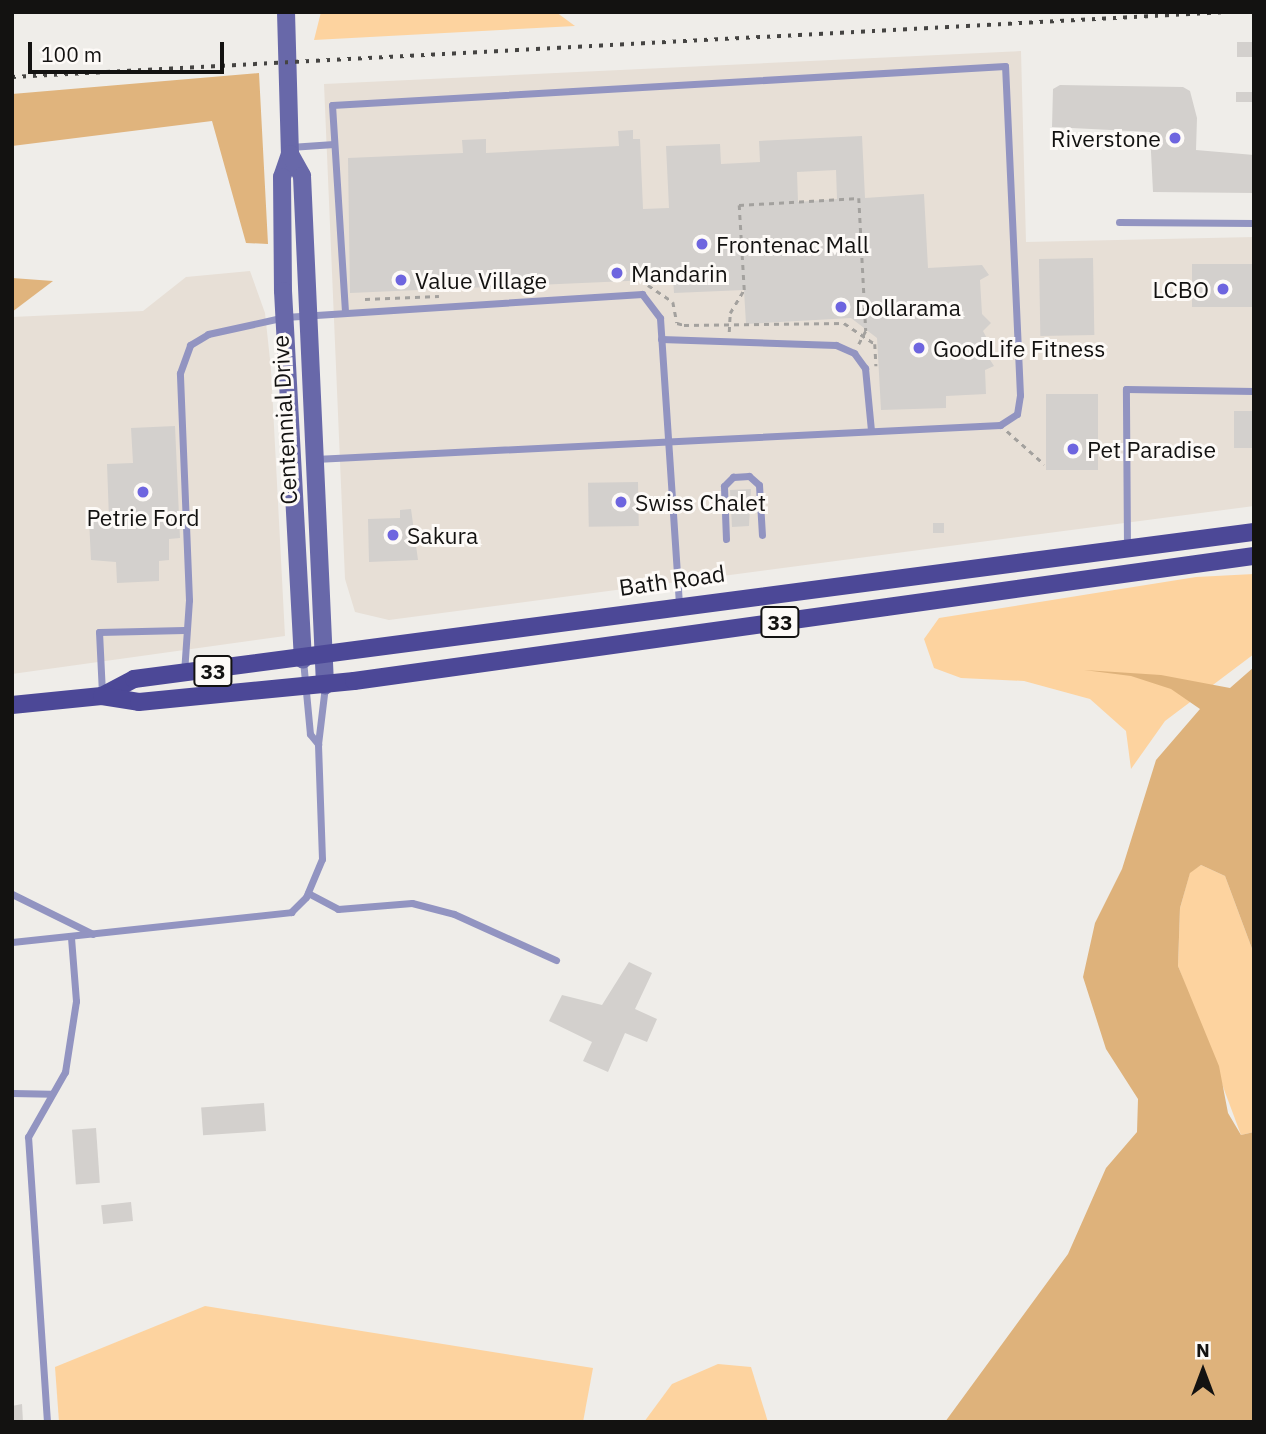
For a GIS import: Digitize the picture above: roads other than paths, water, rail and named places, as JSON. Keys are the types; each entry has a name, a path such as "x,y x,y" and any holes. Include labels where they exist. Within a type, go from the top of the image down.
{"main road":[{"name":"Centennial Drive","path":"286,12 290,151 282,177 285,317 303,659"},
{"name":"Centennial Drive","path":"290,151 302,176 304,316 311,460 327,656 325,685"},
{"name":"Bath Road","path":"102,696 134,679 327,656 679,603 1254,532"},
{"name":"Bath Road","path":"12,705 102,696 139,702 325,685 1254,556"}],"lane":[{"path":"311,460 1000,425 1017,414 1020,395 1005,66 332,105 345,313"},
{"path":"290,151 334,144"},
{"path":"1119,222 1254,223"},
{"path":"184,675 184,630 189,600 180,373 190,345 208,334 285,317 642,294 657,309 661,339 679,603"},
{"path":"661,339 729,344 836,345 854,353 865,368 870,430"},
{"path":"1127,548 1126,389 1254,391"},
{"path":"726,539 724,486 733,477 749,476 759,485 762,535"},
{"path":"102,696 99,632 184,630"},
{"path":"303,659 310,734 318,744"},
{"path":"12,942 291,912 308,893 322,859 318,744 325,685"},
{"path":"308,893 338,909 412,904 454,914 556,960"},
{"path":"12,894 94,935"},
{"path":"47,1422 27,1137 65,1072 73,1033 71,937"},
{"path":"12,1093 51,1094"}],"railway":[{"path":"12,77 1227,12"}],"place":[{"name":"Riverstone","path":"1175,138"},
{"name":"Frontenac Mall","path":"702,244"},
{"name":"Mandarin","path":"617,273"},
{"name":"Value Village","path":"401,280"},
{"name":"LCBO","path":"1223,289"},
{"name":"Dollarama","path":"841,307"},
{"name":"GoodLife Fitness","path":"919,348"},
{"name":"Pet Paradise","path":"1073,449"},
{"name":"Petrie Ford","path":"143,492"},
{"name":"Swiss Chalet","path":"621,502"},
{"name":"Sakura","path":"393,535"}]}
